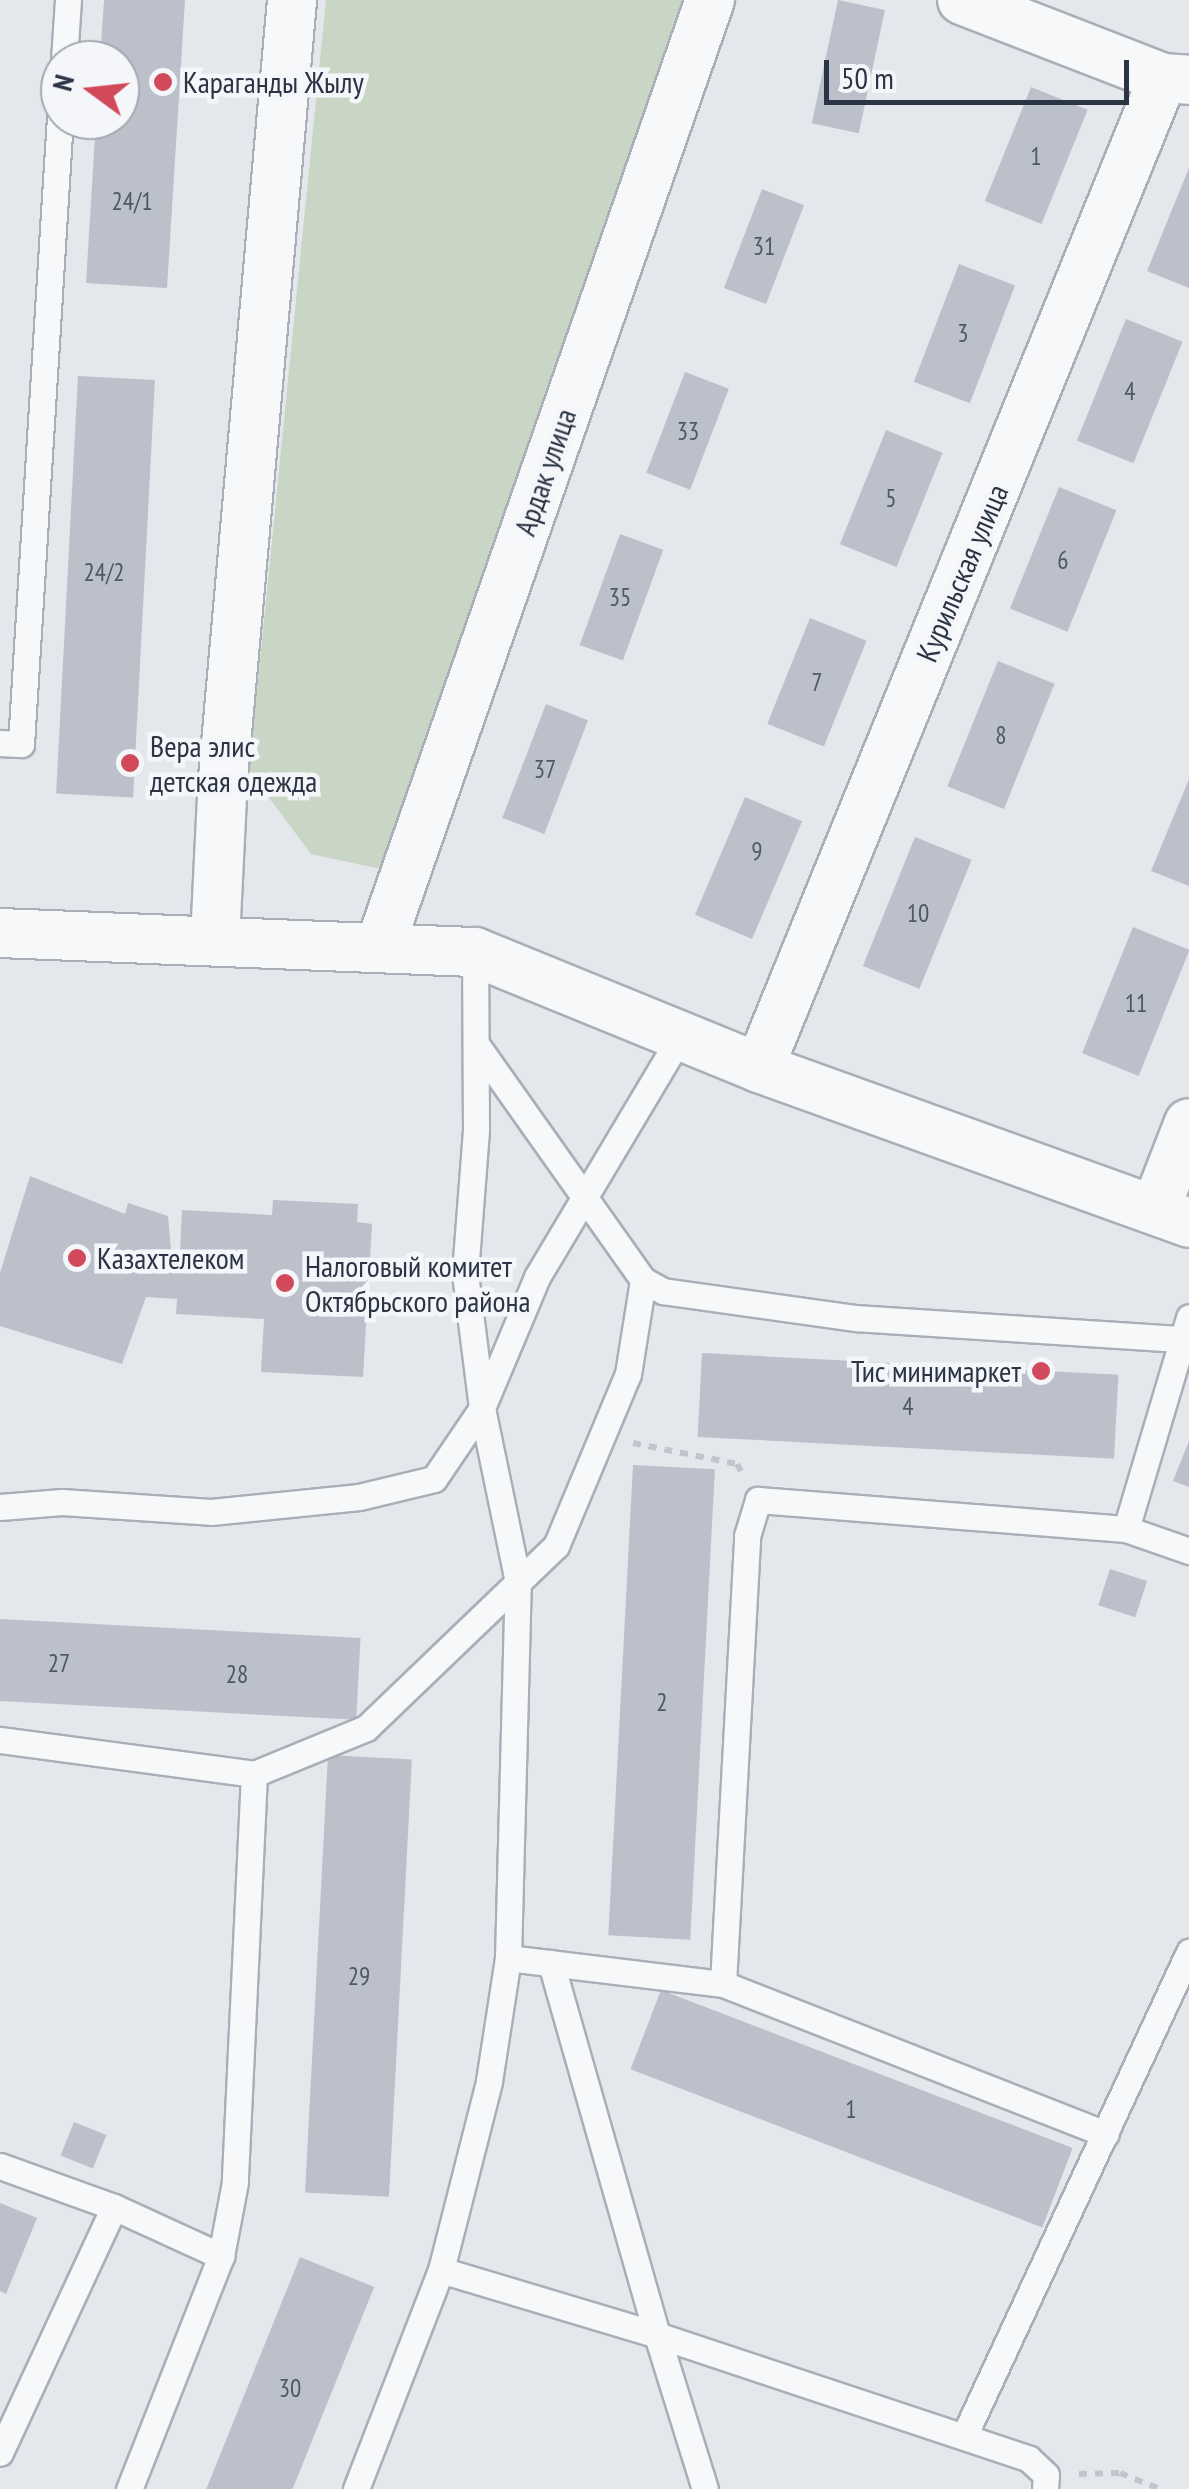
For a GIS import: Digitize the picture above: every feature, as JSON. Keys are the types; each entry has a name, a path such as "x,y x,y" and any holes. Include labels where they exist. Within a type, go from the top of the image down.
{"street":[{"path":"216,940 223,778 292,0"},
{"name":"Ардак улица","path":"380,943 710,0"},
{"path":"962,0 1176,79"},
{"name":"Курильская улица","path":"759,1068 1176,79"},
{"path":"0,933 380,943 475,952 759,1068 1172,1216 1189,1123"}],"lane":[{"path":"65,40 68,0"},
{"path":"0,743 21,744 59,140"},
{"path":"356,2489 441,2270 489,2081 508,1958 518,1582 482,1408 465,1274 476,1044 475,952"},
{"path":"0,1507 62,1502 211,1512 359,1497 434,1479 482,1408 537,1277 682,1034"},
{"path":"476,1044 643,1280 663,1291 856,1318 1186,1328 1126,1529"},
{"path":"0,1740 254,1774 366,1728 556,1546 628,1374 643,1280"},
{"path":"723,1984 747,1536 758,1500 1126,1529 1189,1552"},
{"path":"129,2489 221,2256 235,2182 254,1774"},
{"path":"966,2434 1189,1952"},
{"path":"508,1958 723,1984 1106,2134"},
{"path":"551,1963 705,2489"},
{"path":"0,2166 114,2207 221,2256"},
{"path":"0,2453 114,2207"},
{"path":"441,2270 966,2434 1029,2459 1045,2482"}],"path":[{"path":"600,1441 666,1446 737,1464 758,1500"},
{"path":"1045,2482 1120,2473 1160,2489"}],"green space":[{"path":"326,0 685,0 385,870 311,854 249,771"}],"building":[{"path":"104,0 185,0 167,288 86,283 95,140 140,140 140,40 101,40"},
{"path":"838,0 885,10 859,133 812,123"},
{"path":"1031,87 1088,110 1041,224 985,201"},
{"path":"1189,168 1189,288 1147,271"},
{"path":"762,189 804,205 766,304 724,288"},
{"path":"959,264 1015,286 970,403 914,382"},
{"path":"1126,319 1183,342 1133,463 1077,440"},
{"path":"685,372 729,389 690,490 646,473"},
{"path":"78,376 155,380 133,797 56,793"},
{"path":"886,430 943,453 896,567 840,544"},
{"path":"1059,487 1116,510 1067,632 1010,608"},
{"path":"620,534 663,550 623,661 580,645"},
{"path":"810,618 867,641 824,747 767,724"},
{"path":"998,661 1055,684 1004,809 947,786"},
{"path":"546,704 588,720 544,834 502,818"},
{"path":"1189,779 1189,886 1151,871"},
{"path":"745,797 802,821 752,939 695,915"},
{"path":"915,837 972,860 919,989 863,966"},
{"path":"1133,927 1189,950 1139,1076 1082,1053"},
{"path":"30,1176 125,1214 128,1203 168,1216 171,1250 180,1251 182,1210 272,1215 273,1200 358,1204 357,1222 372,1224 363,1377 261,1372 264,1319 176,1314 177,1299 146,1297 122,1364 0,1326 0,1273"},
{"path":"702,1353 1118,1375 1114,1459 698,1437"},
{"path":"1189,1441 1189,1487 1173,1481"},
{"path":"633,1465 715,1469 690,1940 608,1935"},
{"path":"1110,1569 1147,1581 1135,1617 1098,1605"},
{"path":"0,1619 361,1638 356,1720 0,1701"},
{"path":"328,1755 412,1759 389,2197 305,2192"},
{"path":"661,1990 1073,2148 1042,2227 631,2069"},
{"path":"74,2122 106,2135 93,2168 61,2155"},
{"path":"0,2203 37,2218 6,2294 0,2291"},
{"path":"300,2257 374,2287 293,2489 206,2489"}],"place":[{"name":"Караганды Жылу","path":"163,82"},
{"name":"Вера элис детская одежда","path":"130,763"},
{"name":"Казахтелеком","path":"77,1258"},
{"name":"Налоговый комитет Октябрьского района","path":"285,1283"},
{"name":"Тис минимаркет","path":"1041,1371"}]}
